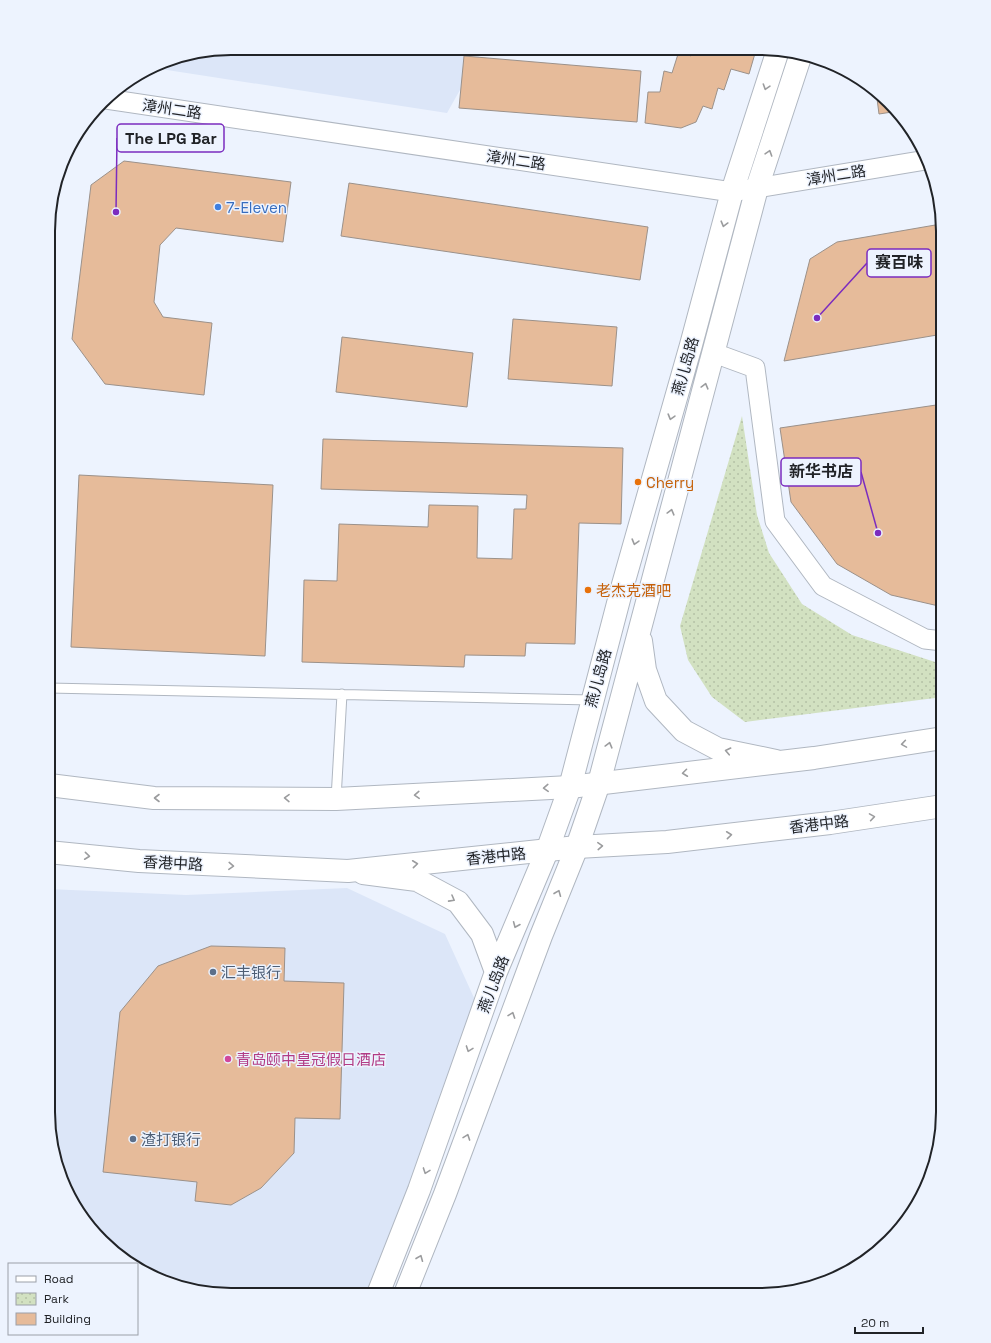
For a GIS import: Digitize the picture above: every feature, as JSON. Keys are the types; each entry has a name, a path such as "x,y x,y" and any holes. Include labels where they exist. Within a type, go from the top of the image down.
{"main road":[{"name":"燕儿岛路","path":"380,1288 419,1190 496,972 547,851 570,787 622,588 692,345 732,192 776,56"},
{"name":"燕儿岛路","path":"407,1288 445,1194 541,936 577,847 599,783 758,188 799,59"},
{"path":"640,631 645,670 656,701 684,731 718,749 780,761"},
{"path":"55,786 154,798 336,799 570,787 814,758 936,739"},
{"name":"香港中路","path":"55,853 138,861 348,871 577,847 682,840 830,823 936,807"},
{"path":"348,871 417,880 458,902 482,934 496,972"}],"street":[{"name":"漳州二路","path":"114,100 732,192 922,161"},
{"path":"714,353 755,368 775,521 822,586 925,639 936,640"}],"lane":[{"path":"55,688 592,700"},
{"path":"336,799 342,694"}],"shaded area":[{"path":"220,55 480,55 447,113 161,69 197,58"},
{"path":"347,888 445,934 475,1000 404,1215 372,1288 220,1288 197,1285 175,1279 153,1270 124,1252 91,1219 73,1190 64,1168 58,1146 55,1123 55,889 186,895"}],"green space":[{"path":"742,416 757,515 769,553 802,604 852,635 936,662 936,698 745,722 712,697 688,660 680,626"}],"building":[{"path":"678,55 755,55 749,74 731,69 724,90 718,88 712,109 703,106 696,122 681,128 645,123 648,92 660,92 664,71 672,73"},
{"path":"464,56 641,71 637,122 459,108"},
{"path":"877,100 889,112 879,114"},
{"path":"124,161 291,182 283,242 176,228 160,245 154,302 163,317 212,323 204,395 105,384 72,339 91,185"},
{"path":"349,183 648,227 640,280 341,236"},
{"path":"936,225 936,335 784,361 810,259 837,242"},
{"path":"513,319 617,327 612,386 508,379"},
{"path":"342,337 473,353 467,407 336,392"},
{"path":"936,405 936,605 891,595 837,564 791,502 780,428"},
{"path":"323,439 623,448 621,524 579,523 575,644 526,643 525,656 465,655 464,667 302,662 304,580 337,581 339,524 428,527 429,505 478,506 477,558 512,559 514,509 526,509 527,495 321,489"},
{"path":"79,475 273,485 265,656 71,647"},
{"name":"青岛颐中皇冠假日酒店","path":"211,946 285,948 284,981 344,983 340,1119 295,1118 294,1153 261,1188 231,1205 195,1201 197,1182 103,1172 120,1012 158,966"}],"place":[{"name":"7-Eleven","path":"218,207"},
{"name":"The LPG Bar","path":"116,212"},
{"name":"赛百味","path":"817,318"},
{"name":"Cherry","path":"638,482"},
{"name":"新华书店","path":"878,533"},
{"name":"老杰克酒吧","path":"588,590"},
{"name":"汇丰银行","path":"213,972"},
{"name":"青岛颐中皇冠假日酒店","path":"228,1059"},
{"name":"渣打银行","path":"133,1139"}]}
